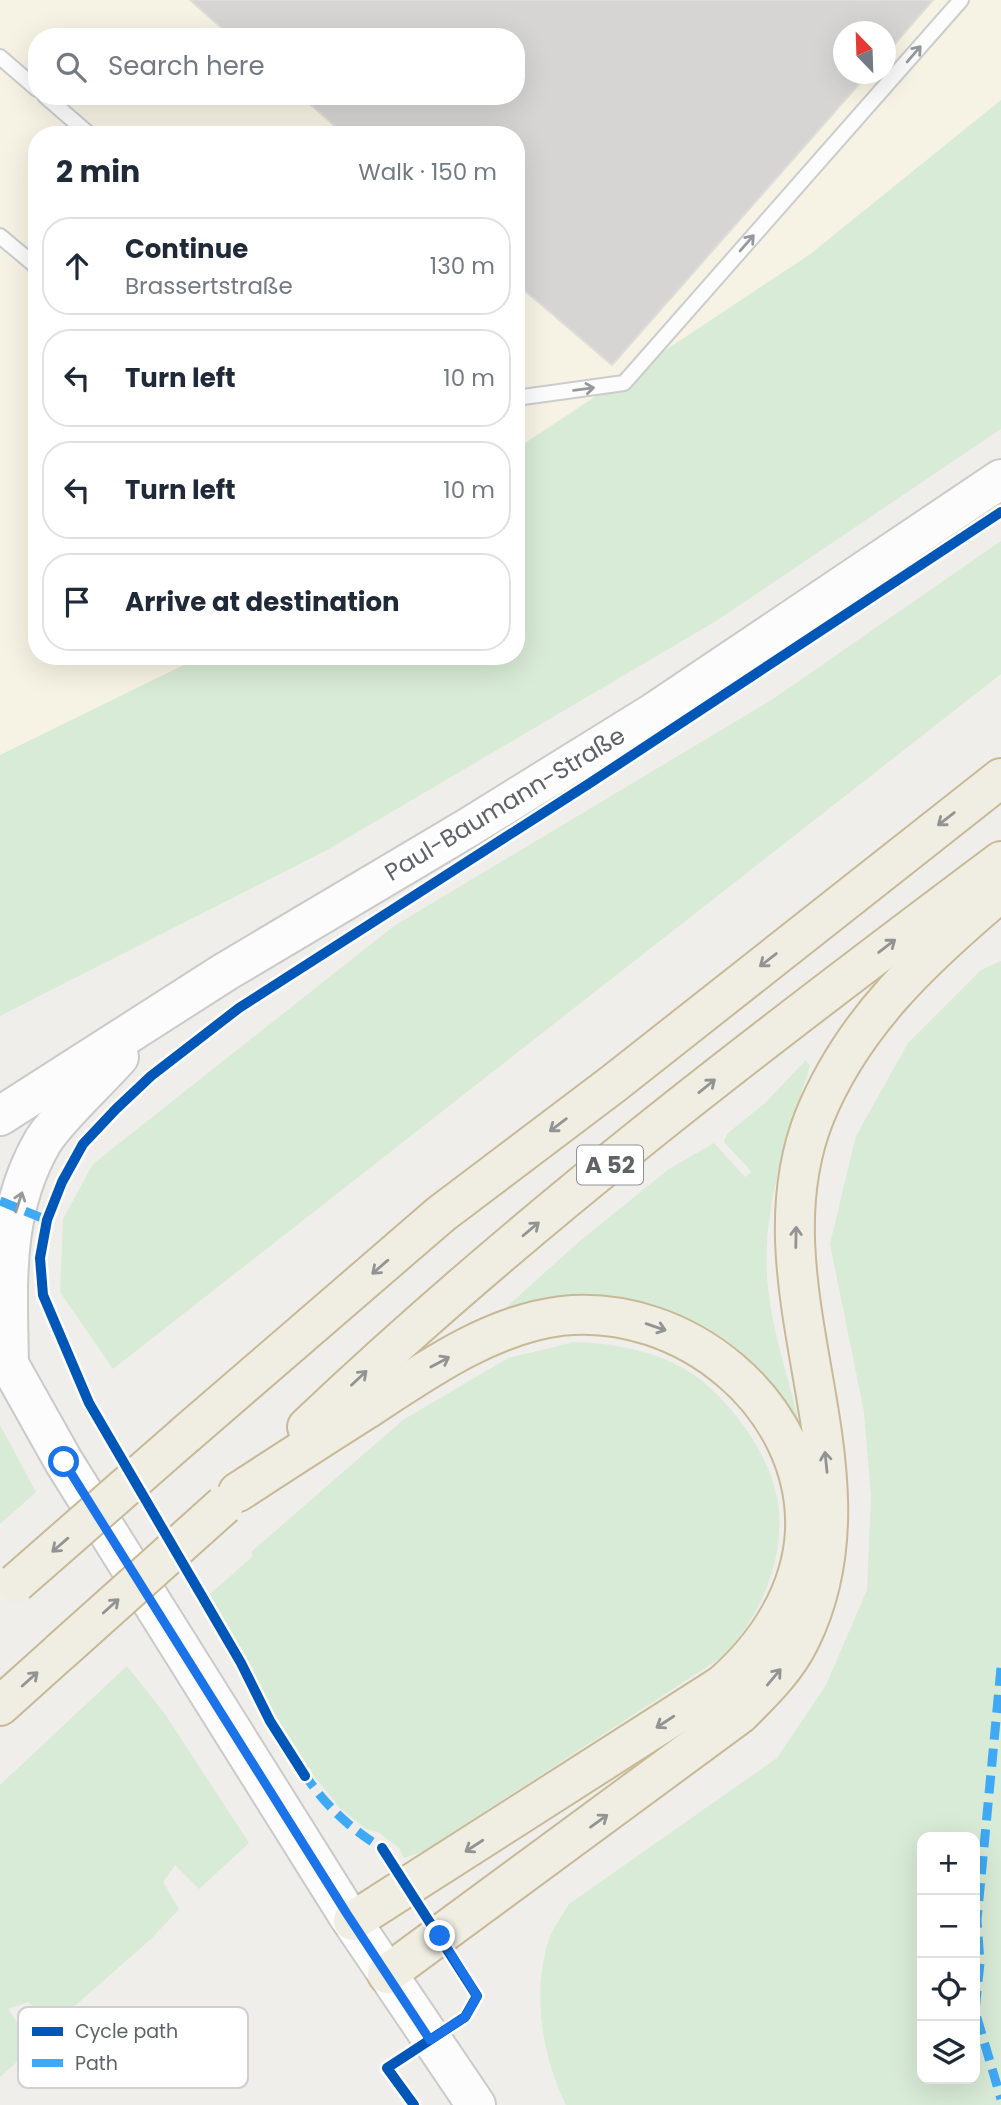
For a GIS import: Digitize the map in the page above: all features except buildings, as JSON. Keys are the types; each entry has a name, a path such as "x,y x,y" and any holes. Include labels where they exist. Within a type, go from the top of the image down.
{"highway":[{"name":"A 52","path":"8,1590 442,1214 613,1084 1001,778"},
{"name":"A 52","path":"0,1706 231,1499 396,1343 537,1223 778,1028 1001,861"},
{"path":"387,1974 740,1714 785,1664 801,1640 822,1571 830,1499 822,1429 799,1293 795,1244 797,1194 810,1133 829,1084 847,1051 888,996 941,943 1001,892"},
{"path":"231,1499 432,1366 480,1342 532,1321 596,1315 659,1326 701,1347 730,1370 749,1387 781,1434 798,1479 805,1532 796,1579 782,1614 744,1666 722,1685 353,1920"}],"main road":[{"name":"Paul-Baumann-Straße","path":"0,1116 225,972 458,834 653,713 1001,479"},
{"path":"153,1019 44,1139 31,1167 8,1239 5,1357 71,1473 387,1974 476,2105"}],"lane":[{"path":"525,397 624,383 961,0"},
{"path":"0,57 28,81"},
{"path":"55,105 79,126"},
{"path":"0,236 28,259"}],"shaded area":[{"path":"0,0 1001,0 1001,403 0,1014"}],"green space":[{"path":"1001,100 1001,429 716,621 327,850 0,1016 0,755 184,665 525,665 525,443 809,255"},
{"path":"1001,541 1001,674 113,1369 60,1292 63,1219 93,1164 394,926 773,699"},
{"path":"1001,961 1001,2105 566,2105 551,2066 540,2004 543,1962 555,1927 569,1904 777,1758 826,1685 867,1590 871,1497 864,1412 830,1244 856,1136 908,1043 981,970"},
{"path":"806,1060 810,1066 785,1147 772,1202 767,1259 773,1320 798,1419 796,1422 775,1388 747,1357 713,1332 677,1315 585,1300 580,1294 532,1302 500,1313 581,1240 669,1169 714,1143 745,1177 752,1172 724,1142 727,1134 765,1103"},
{"path":"575,1342 608,1345 657,1356 701,1380 736,1416 763,1458 775,1489 779,1535 769,1581 748,1624 719,1659 424,1851 404,1858 399,1848 378,1832 366,1829 339,1807 314,1776 272,1712 210,1594 253,1556 251,1552 403,1420 508,1358"},
{"path":"0,1425 36,1492 0,1524"},
{"path":"127,1666 165,1714 249,1843 199,1889 175,1865 163,1882 179,1909 151,1939 74,2007 33,2007 28,2002 8,2009 18,2024 18,2061 0,2077 0,1785"}],"marked path":[{"path":"0,1201 47,1220"},
{"path":"1001,1668 977,1920 980,1963 975,2011 1001,2099"},
{"path":"303,1772 338,1814 382,1848"}],"cycle path":[{"path":"305,1776 270,1721 241,1663 89,1403 43,1295 40,1258 47,1220 62,1182 83,1144 116,1109 151,1076 239,1008 590,783 1001,512"},
{"path":"382,1848 477,1996 465,2017 387,2068 414,2105"}],"route":[{"path":"64,1462 347,1914 430,2040 465,2017 477,1996 440,1936"}]}
